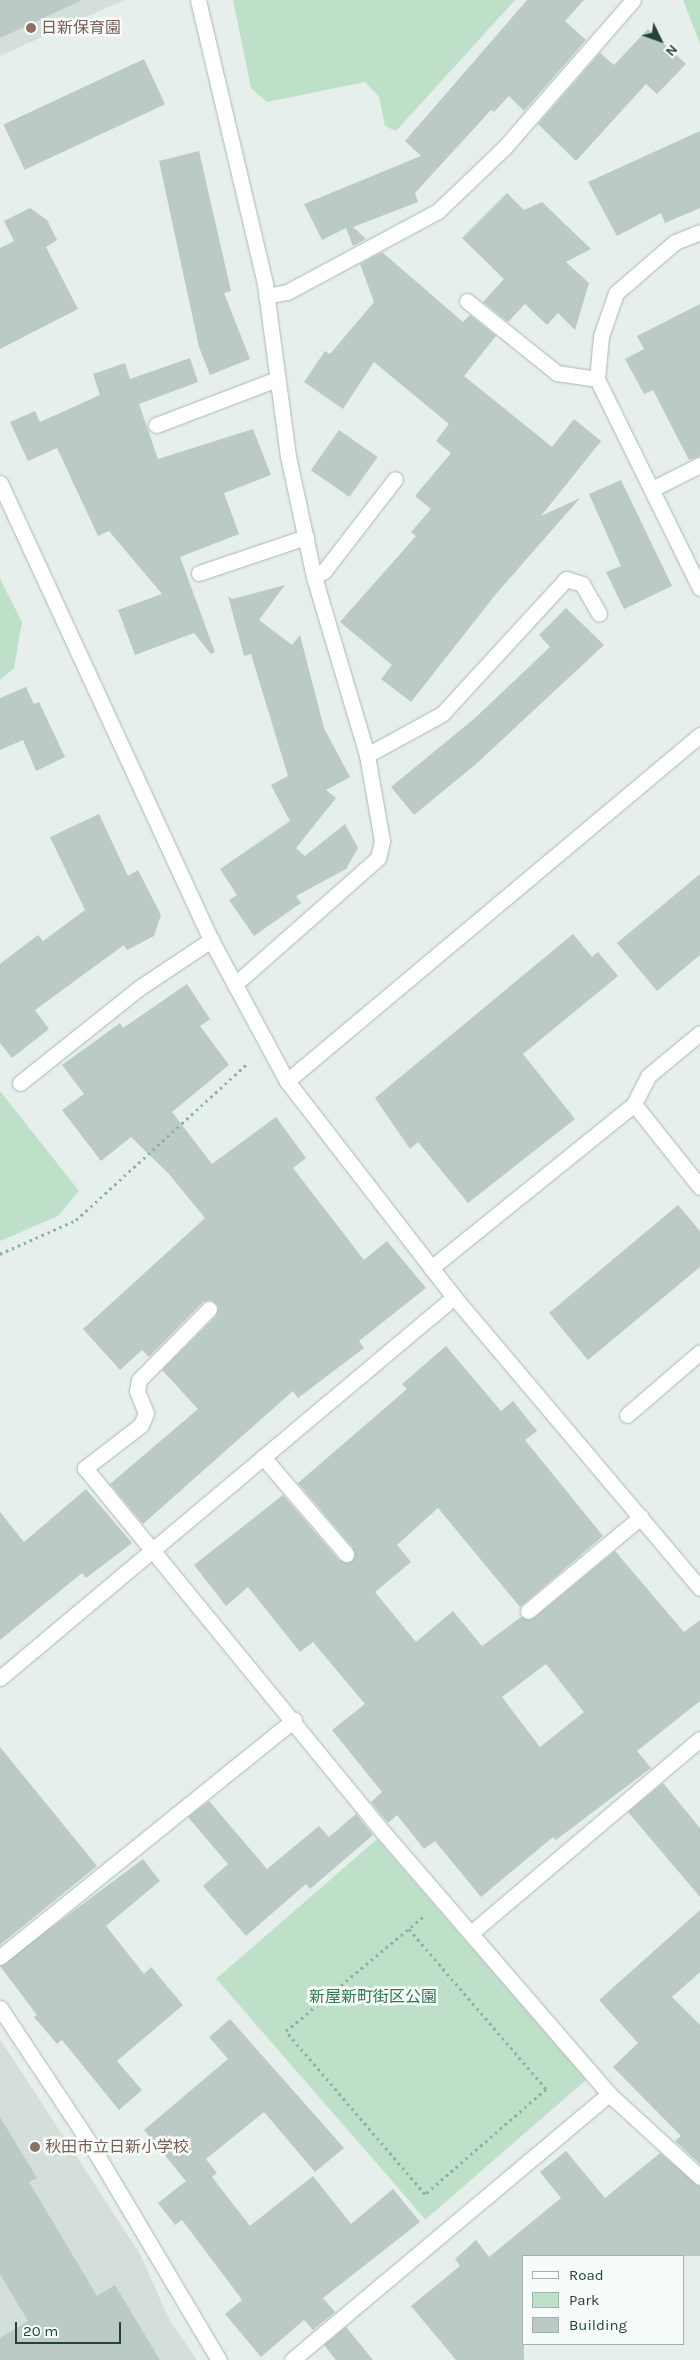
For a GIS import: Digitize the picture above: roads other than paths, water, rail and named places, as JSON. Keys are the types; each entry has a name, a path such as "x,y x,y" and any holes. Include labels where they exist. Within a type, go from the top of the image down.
{"street":[{"path":"198,0 266,296 277,379 314,577 367,755 382,841 378,858 235,984"},
{"path":"266,296 287,292 438,211 504,148 633,0"},
{"path":"700,232 675,242 616,293 601,336 597,378 700,588"},
{"path":"467,302 557,373 597,378"},
{"path":"156,424 277,379"},
{"path":"652,489 700,465"},
{"path":"314,577 324,571 395,479"},
{"path":"0,482 211,940 266,1046 287,1081 454,1297 700,1588"},
{"path":"199,573 306,537"},
{"path":"367,755 442,714 566,579 582,584 599,613"},
{"path":"287,1081 700,735"},
{"path":"20,1083 139,988 211,940"},
{"path":"431,1268 634,1104 648,1076 700,1033"},
{"path":"634,1104 700,1187"},
{"path":"0,1678 454,1297"},
{"path":"209,1309 139,1380 137,1391 146,1413 141,1424 85,1468 154,1549 442,1900 609,2094 700,2177"},
{"path":"627,1415 700,1352"},
{"path":"263,1457 346,1554"},
{"path":"528,1611 641,1517"},
{"path":"0,1957 294,1720"},
{"path":"471,1933 700,1739"},
{"path":"0,2008 93,2148 219,2360"},
{"path":"292,2360 609,2094"}],"place":[{"name":"日新保育園","path":"31,28"},
{"name":"秋田市立日新小学校","path":"35,2147"}],"park label":[{"name":"新屋新町街区公園","path":"373,1997"}]}
